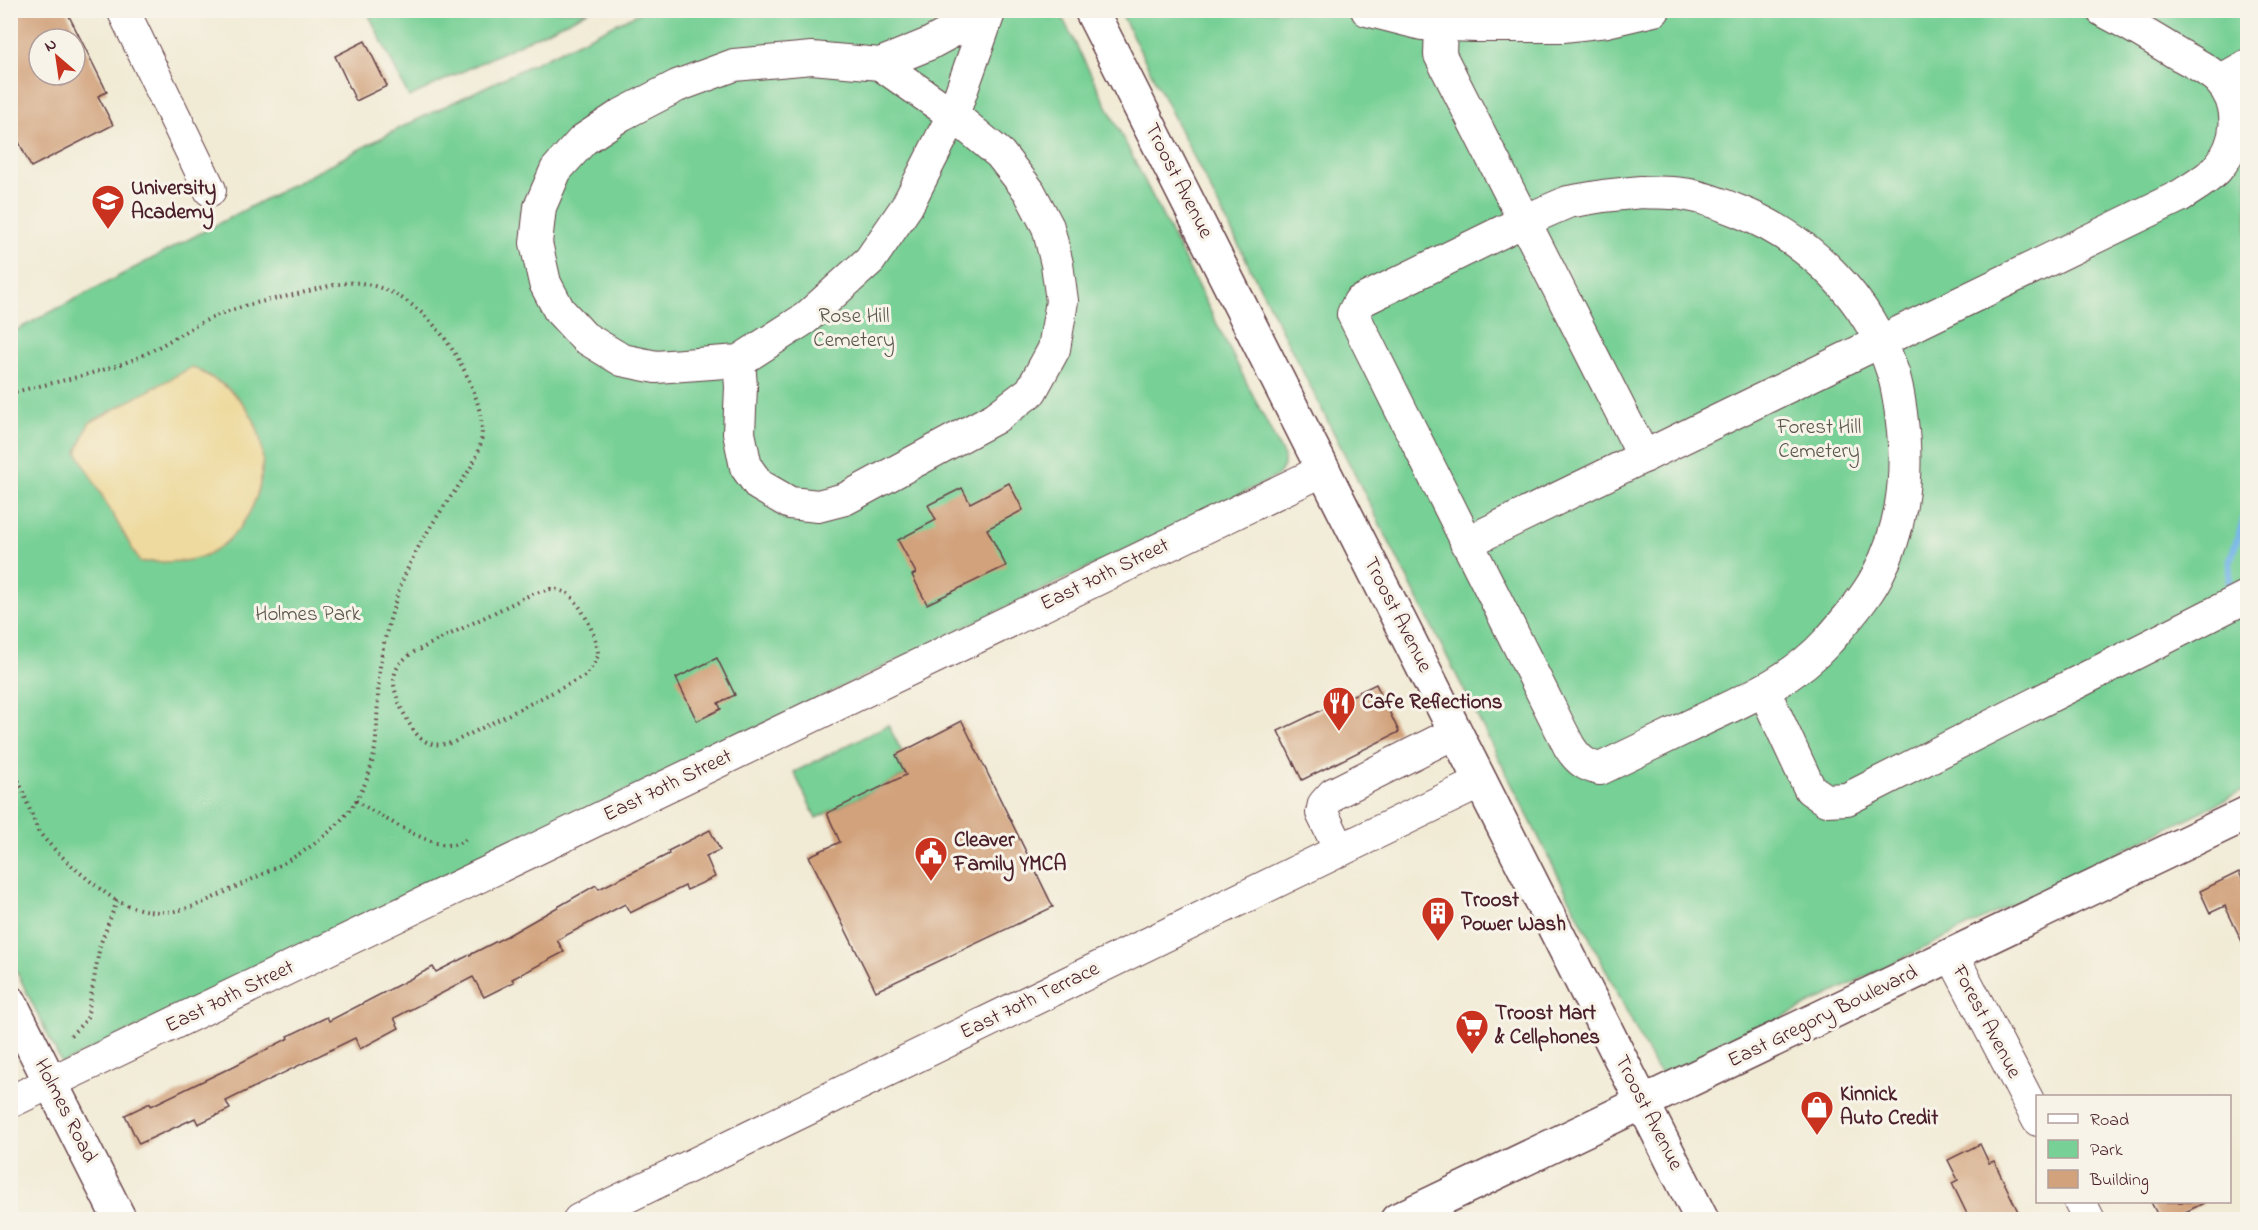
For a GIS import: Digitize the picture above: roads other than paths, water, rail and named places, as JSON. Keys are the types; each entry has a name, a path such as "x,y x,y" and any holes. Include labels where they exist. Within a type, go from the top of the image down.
{"main road":[{"name":"Troost Avenue","path":"1091,10 1702,1220"},
{"name":"East Gregory Boulevard","path":"1397,1220 2247,813"},
{"name":"Holmes Road","path":"10,1002 120,1220"}],"street":[{"path":"123,10 210,190"},
{"path":"1367,10 1422,24 1563,26 1607,21 1654,10"},
{"path":"1466,543 2180,196 2202,182 2217,168 2229,148 2237,127 2235,106 2220,81 2144,22 2102,10"},
{"path":"990,11 952,115 907,206 870,260 806,318 739,361 656,367 622,360 584,337 559,310 544,283 536,243 540,207 556,170 583,140 621,115 677,86 734,65 812,58 880,64 929,44 990,11"},
{"path":"1441,25 1440,55 1644,457"},
{"path":"739,361 741,387 739,433 746,467 759,485 790,502 818,506 845,499 995,418 1030,391 1054,349 1062,301 1057,264 1048,227 1029,191 999,154 952,115 880,64"},
{"path":"2220,81 2247,65"},
{"path":"1641,192 1684,194 1719,203 1752,216 1784,233 1819,260 1848,290 1879,342 1893,373 1901,412 1905,454 1903,498 1893,539 1877,576 1826,643 1794,671 1764,690 1600,769 1588,766 1576,757 1569,746 1353,314 1359,302 1524,221 1568,202 1641,192"},
{"name":"East 70th Street","path":"10,1102 1324,470"},
{"path":"1764,690 1810,789 1826,800 1847,799 2247,596"},
{"path":"1340,850 1322,813 1324,804 1333,794 1456,732"},
{"name":"East 70th Terrace","path":"579,1220 1481,782"},
{"name":"Forest Avenue","path":"1952,956 2036,1118"},
{"path":"2080,1203 2089,1220"}],"waterway":[{"path":"2230,595 2228,591 2230,561 2248,507"},
{"path":"2240,615 2248,623"}],"place":[{"name":"University Academy","path":"108,230"},
{"name":"Cafe Reflections","path":"1339,732"},
{"name":"Cleaver Family YMCA","path":"931,882"},
{"name":"Troost Power Wash","path":"1438,942"},
{"name":"Troost Mart & Cellphones","path":"1472,1055"},
{"name":"Kinnick Auto Credit","path":"1817,1136"}],"park label":[{"name":"Rose Hill Cemetery","path":"854,329"},
{"name":"Forest Hill Cemetery","path":"1819,440"},
{"name":"Holmes Park","path":"308,615"}]}
